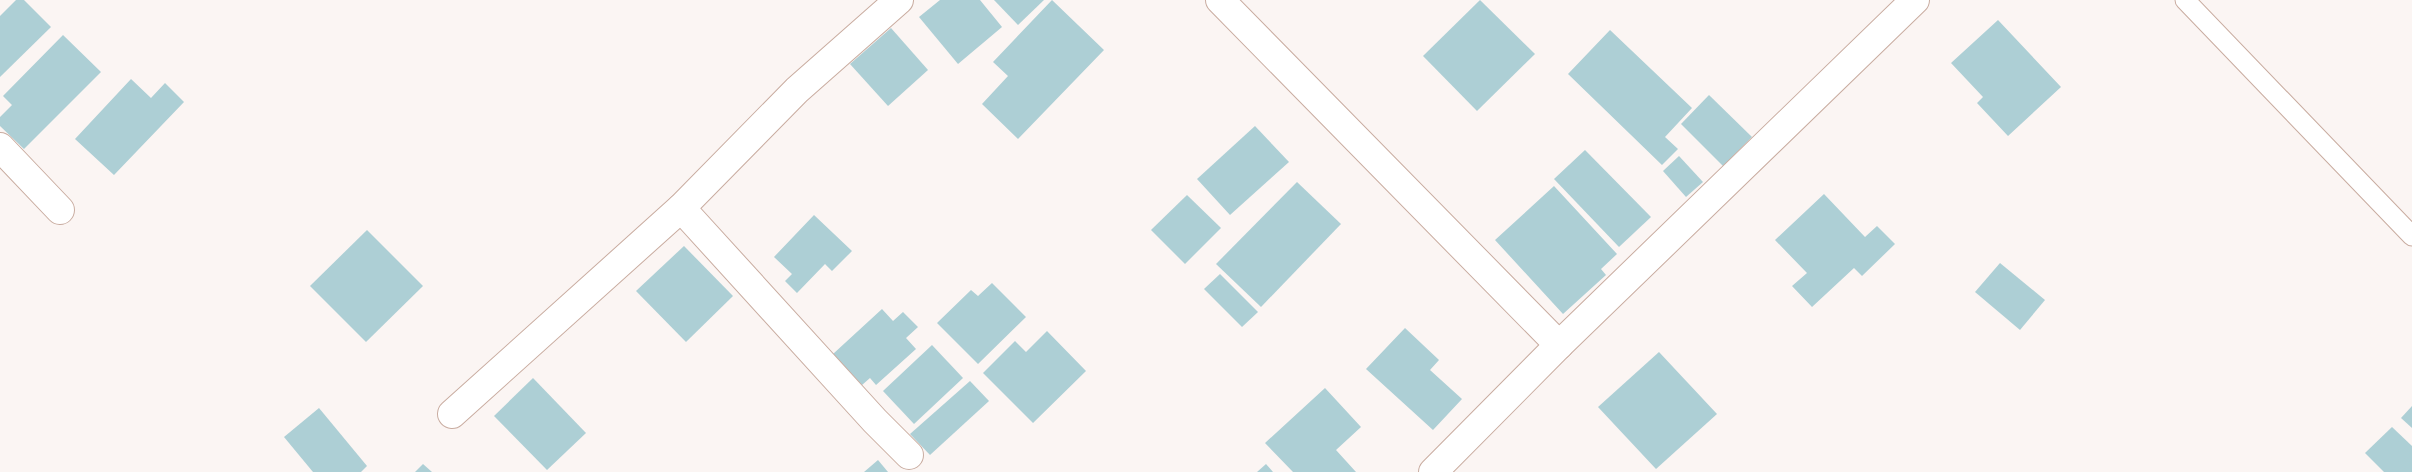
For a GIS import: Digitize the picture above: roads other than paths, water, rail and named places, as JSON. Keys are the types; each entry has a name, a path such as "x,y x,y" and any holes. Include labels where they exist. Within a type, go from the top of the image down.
{"street":[{"path":"452,414 681,208 797,90 899,0"},
{"path":"1220,0 1559,346"},
{"path":"1433,472 1559,346 1915,0"},
{"path":"0,147 60,210"},
{"path":"681,208 875,421 909,455"}],"lane":[{"path":"2185,0 2412,236"}]}
